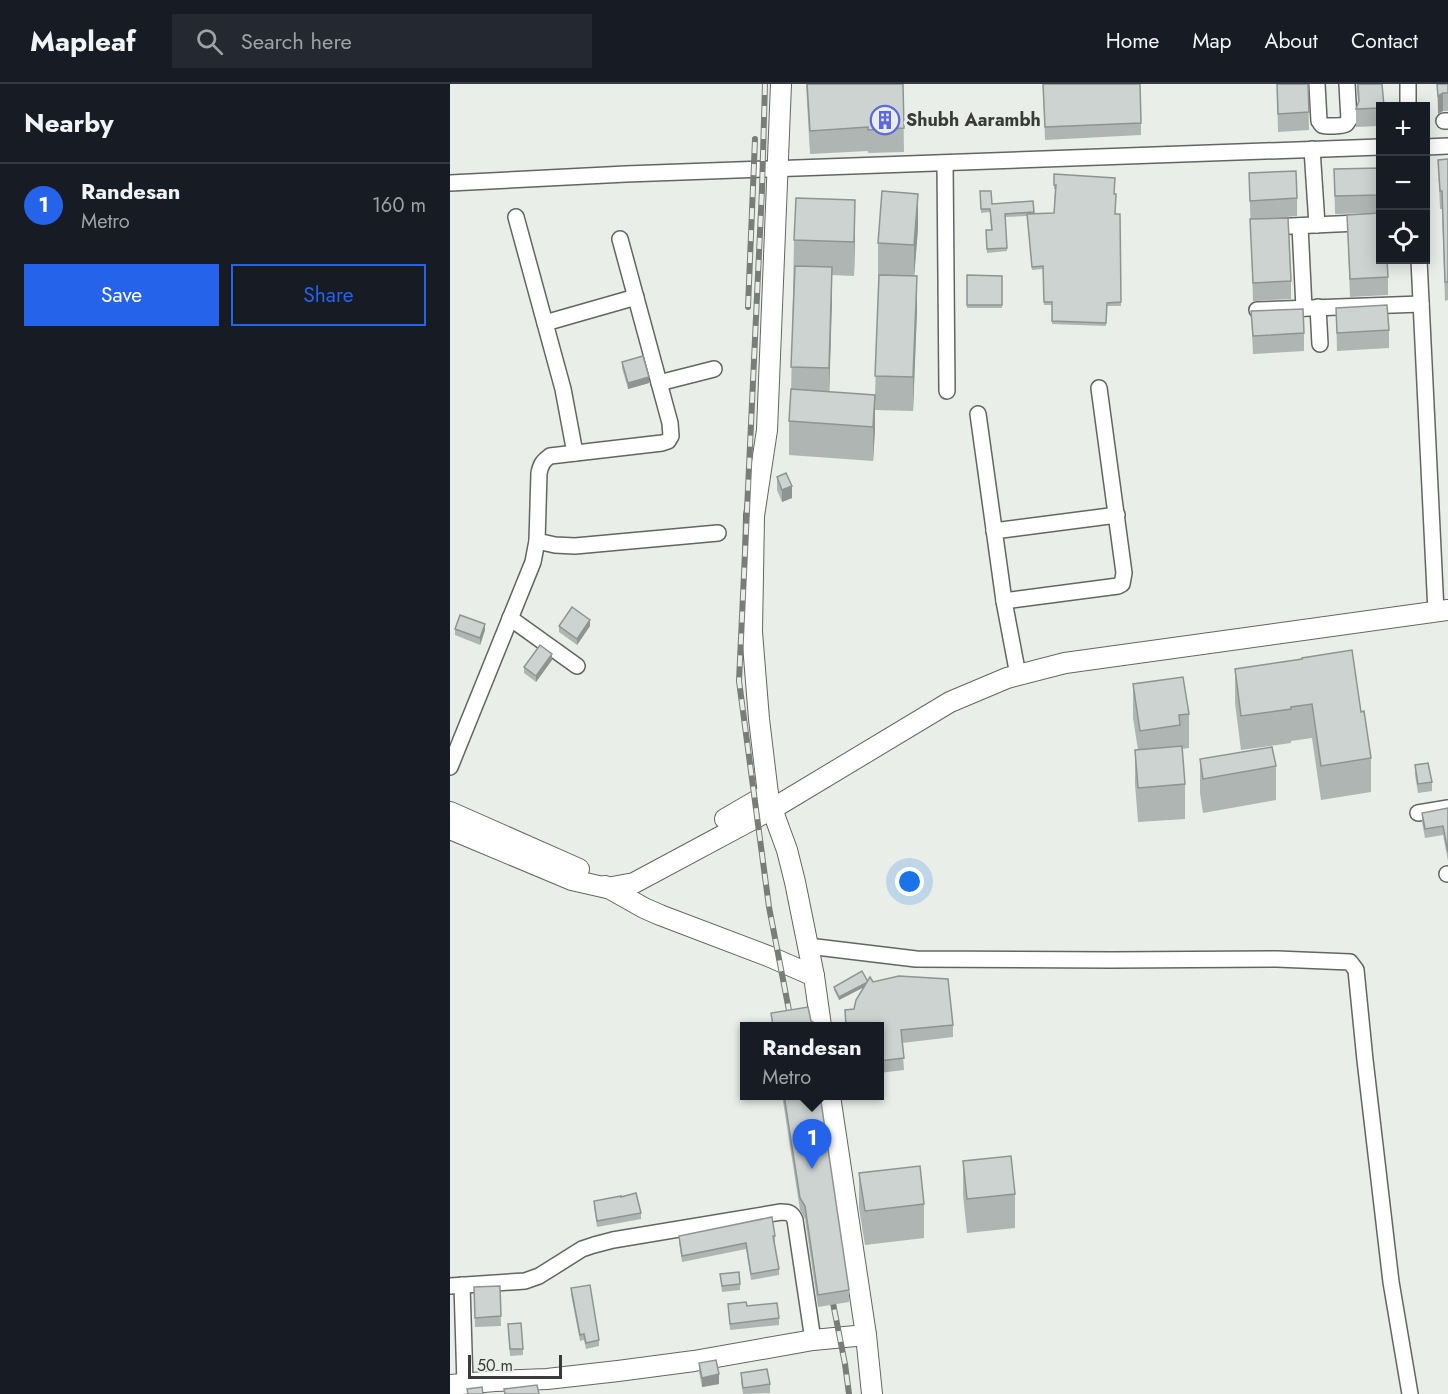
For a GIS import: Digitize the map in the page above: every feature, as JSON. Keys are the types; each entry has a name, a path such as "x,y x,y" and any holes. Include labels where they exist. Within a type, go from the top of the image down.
{"street":[{"path":"781,84 767,430 754,516 752,632 759,719 770,801 795,882 814,976 820,1022"},
{"path":"1317,84 1319,121 1324,126 1344,125 1349,120 1347,84"},
{"path":"1408,84 1408,102"},
{"path":"1334,126 1336,149"},
{"path":"1430,147 1448,146"},
{"path":"450,183 626,174 1376,147"},
{"path":"1312,149 1317,225"},
{"path":"945,163 947,391"},
{"path":"516,217 563,389 575,453"},
{"path":"1254,228 1376,222"},
{"path":"1300,226 1311,308 1320,344"},
{"path":"450,767 533,562 537,541 540,465 550,456 662,443 668,441 671,436 672,430 620,239"},
{"path":"450,812 592,874 604,876 631,873 770,801 950,702 1007,678 1065,663 1442,611 1419,264"},
{"path":"545,323 636,297"},
{"path":"1257,310 1421,304"},
{"path":"659,383 714,369"},
{"path":"1004,601 1122,584 1124,573 1100,388"},
{"path":"978,414 1004,601 1018,675"},
{"path":"994,531 1117,515"},
{"path":"537,541 575,546 718,533"},
{"path":"510,618 578,666"},
{"path":"450,829 572,880 608,888 634,883 770,801"},
{"path":"1418,813 1448,808"},
{"path":"592,874 608,888 660,915 814,976"},
{"path":"808,946 916,959 1277,959 1350,962 1356,970 1391,1282 1410,1394"},
{"path":"831,1100 866,1335 872,1394"},
{"path":"813,1340 795,1220 788,1212 613,1240 582,1250 539,1276 525,1281 456,1286 457,1385 549,1386 813,1340 866,1335"}],"building":[{"path":"807,84 903,84 904,128 868,130 868,127 810,131"},
{"path":"1043,84 1140,84 1141,123 1045,127"},
{"path":"1277,84 1308,84 1309,112 1278,114"},
{"path":"1358,84 1382,84 1384,102 1376,102 1376,108 1356,109 1359,101"},
{"path":"1437,84 1448,84 1448,93 1438,96"},
{"path":"1448,159 1448,282 1445,282 1442,191 1440,191 1438,160"},
{"path":"1376,168 1376,195 1335,196 1334,169"},
{"path":"1296,171 1297,198 1250,201 1249,173"},
{"path":"1054,174 1115,178 1115,214 1120,214 1121,302 1107,303 1106,323 1052,321 1052,302 1044,302 1043,266 1032,267 1027,214 1054,213 1056,185 1054,185"},
{"path":"882,191 918,194 914,245 878,243"},
{"path":"980,191 991,191 992,204 1033,201 1034,212 1005,214 1007,248 987,249 986,230 992,230 990,209 981,209"},
{"path":"796,198 855,200 854,242 794,240"},
{"path":"1376,213 1376,264 1387,264 1388,277 1350,279 1347,215"},
{"path":"1288,218 1291,281 1253,283 1250,219"},
{"path":"795,266 832,267 829,368 791,367"},
{"path":"879,275 917,276 913,377 875,376"},
{"path":"967,275 1002,276 1002,305 967,305"},
{"path":"1387,305 1389,330 1337,333 1336,308"},
{"path":"1303,309 1304,333 1253,336 1251,311"},
{"path":"643,356 649,377 628,383 622,362"},
{"path":"791,389 875,395 873,427 789,421"},
{"path":"786,473 792,486 782,490 777,477"},
{"path":"572,607 590,620 577,639 559,626"},
{"path":"460,615 485,624 480,638 455,629"},
{"path":"540,645 552,654 536,676 524,667"},
{"path":"1352,650 1361,712 1364,711 1371,758 1321,766 1312,704 1241,716 1235,669"},
{"path":"1183,677 1189,714 1179,715 1180,725 1140,731 1133,684"},
{"path":"1182,746 1185,784 1138,788 1135,750"},
{"path":"1272,747 1276,766 1203,779 1200,759"},
{"path":"1428,763 1432,782 1418,784 1415,765"},
{"path":"1448,808 1448,852 1443,826 1425,829 1422,813"},
{"path":"862,971 868,982 839,997 834,987"},
{"path":"899,976 948,979 953,1025 901,1030 904,1058 884,1060 884,1022 846,1022 845,1010 854,1009 856,1000 870,977 873,982"},
{"path":"808,1007 813,1022 772,1022 771,1013"},
{"path":"785,1100 821,1100 849,1290 818,1295 805,1206 800,1198"},
{"path":"1011,1156 1015,1194 967,1199 963,1161"},
{"path":"920,1166 924,1204 865,1211 859,1173"},
{"path":"636,1193 641,1213 597,1221 594,1201"},
{"path":"772,1217 779,1269 751,1274 746,1243 682,1256 679,1236"},
{"path":"739,1272 740,1284 722,1286 720,1274"},
{"path":"590,1285 599,1340 586,1343 584,1334 580,1335 571,1288"},
{"path":"500,1286 501,1316 475,1318 474,1287"},
{"path":"746,1302 747,1306 777,1303 779,1318 730,1324 728,1304"},
{"path":"521,1323 523,1349 510,1349 508,1324"},
{"path":"716,1360 719,1374 702,1378 699,1363"},
{"path":"767,1369 770,1384 743,1388 741,1373"},
{"path":"537,1385 539,1394 505,1394 504,1389"},
{"path":"482,1387 483,1394 468,1394 467,1389"}],"railway":[{"path":"765,84 739,681 769,907 791,1022"},
{"path":"748,307 755,139"},
{"path":"830,1288 849,1394"}],"place":[{"name":"Shubh Aarambh","path":"885,120"},
{"name":"Randesan","path":"812,1169"}]}
